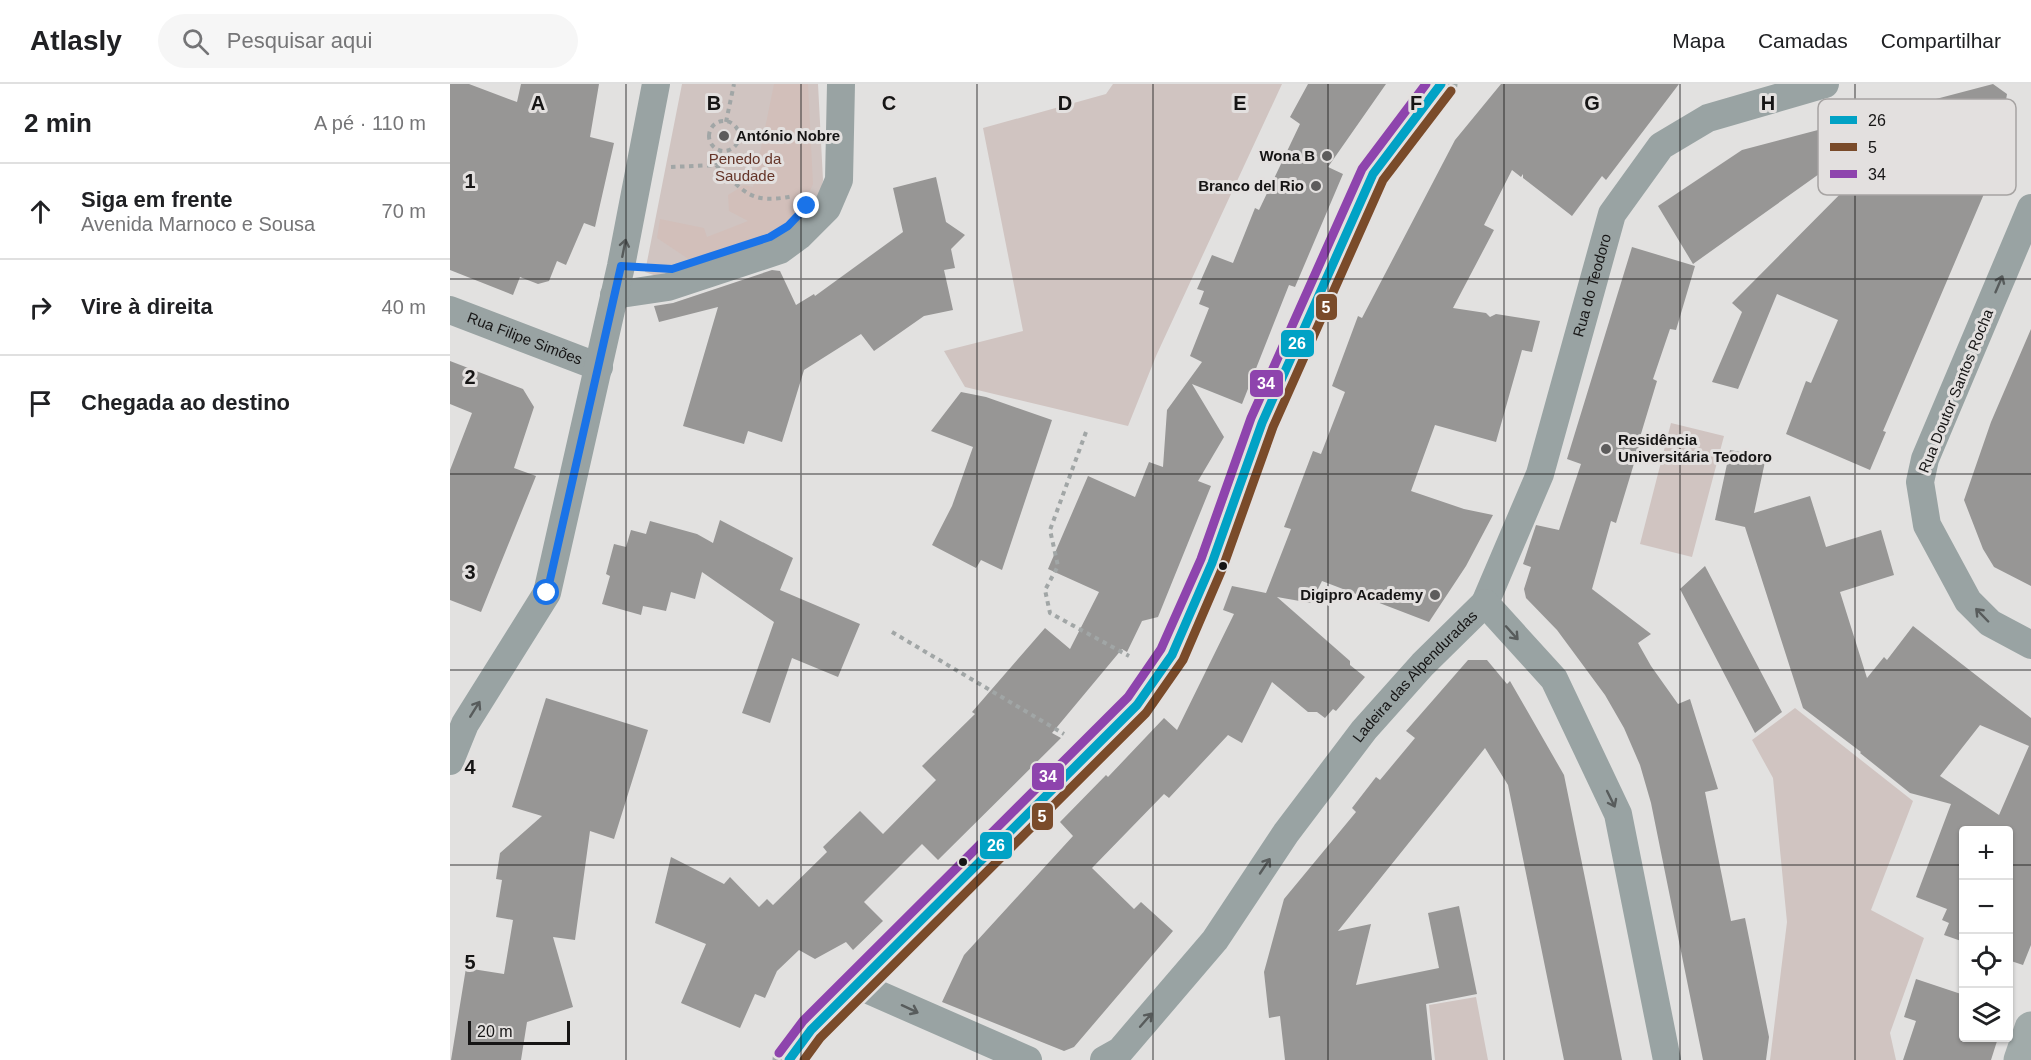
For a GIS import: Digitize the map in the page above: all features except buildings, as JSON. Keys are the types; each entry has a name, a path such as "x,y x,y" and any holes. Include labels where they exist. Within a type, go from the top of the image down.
{"main road":[{"path":"789,1060 811,1030 1092,751 1137,705 1162,673 1212,563 1262,423 1373,174 1441,84"},
{"path":"2020,1060 2031,1028"}],"street":[{"path":"450,761 465,724 547,593 599,367 656,84"},
{"path":"614,295 668,287 780,250 799,236 827,208 839,180 841,84"},
{"name":"Rua do Teodoro","path":"1485,603 1540,474 1612,214 1661,146 1708,118 1825,84"},
{"name":"Rua Doutor Santos Rocha","path":"2031,208 1925,459 1920,482 1927,525 1968,601 1990,623 2031,645"},
{"name":"Rua Filipe Simões","path":"450,310 599,367"},
{"name":"Ladeira das Alpenduradas","path":"1104,1060 1120,1051 1215,940 1286,833 1364,730 1423,664 1485,603 1554,679 1618,814 1667,1060"},
{"path":"857,985 1028,1060"}],"path":[{"path":"726,122 734,84"},
{"path":"726,122 738,130 738,140 728,150 719,150 711,144 710,130 717,123 726,122"},
{"path":"716,165 719,150"},
{"path":"640,168 716,165 746,193 768,201 802,194"},
{"path":"1086,432 1050,530 1058,566 1045,590 1047,601 1050,613 1133,659"},
{"path":"892,632 1068,737"}],"green space":[{"name":"Penedo da Saudade","path":"682,84 818,84 823,180 821,194 775,241 662,278 645,272"},
{"path":"1113,84 1282,84 1156,356 1128,426 965,387 944,351 1023,331 983,128 1106,94"},
{"path":"1671,423 1724,436 1692,557 1640,544"},
{"path":"1795,708 1913,801 1871,910 1924,938 1890,1033 1896,1060 1770,1060 1787,922 1773,778 1752,740"},
{"path":"1476,997 1488,1060 1435,1060 1429,1005"}],"shaded area":[{"path":"774,84 808,84 813,184 803,207 787,225 769,235 690,260 657,238 660,219 704,228 707,237 748,221 729,211 728,195 744,185 753,187"}],"transit line":[{"name":"34","path":"779,1053 803,1021 1128,697 1161,649 1201,559 1251,418 1362,169 1426,84"},
{"name":"26","path":"789,1060 811,1030 1137,705 1172,655 1212,563 1262,423 1373,174 1441,84"},
{"name":"5","path":"804,1060 820,1038 1146,713 1183,660 1223,567 1273,427 1383,180 1451,91"}],"place":[{"name":"António Nobre","path":"724,136"},
{"name":"Wona B","path":"1327,156"},
{"name":"Branco del Rio","path":"1316,186"},
{"name":"Residência Universitária Teodoro","path":"1606,449"},
{"name":"Digipro Academy","path":"1435,595"}],"route":[{"path":"547,593 621,266 672,269 770,237 788,226 807,206"}]}
